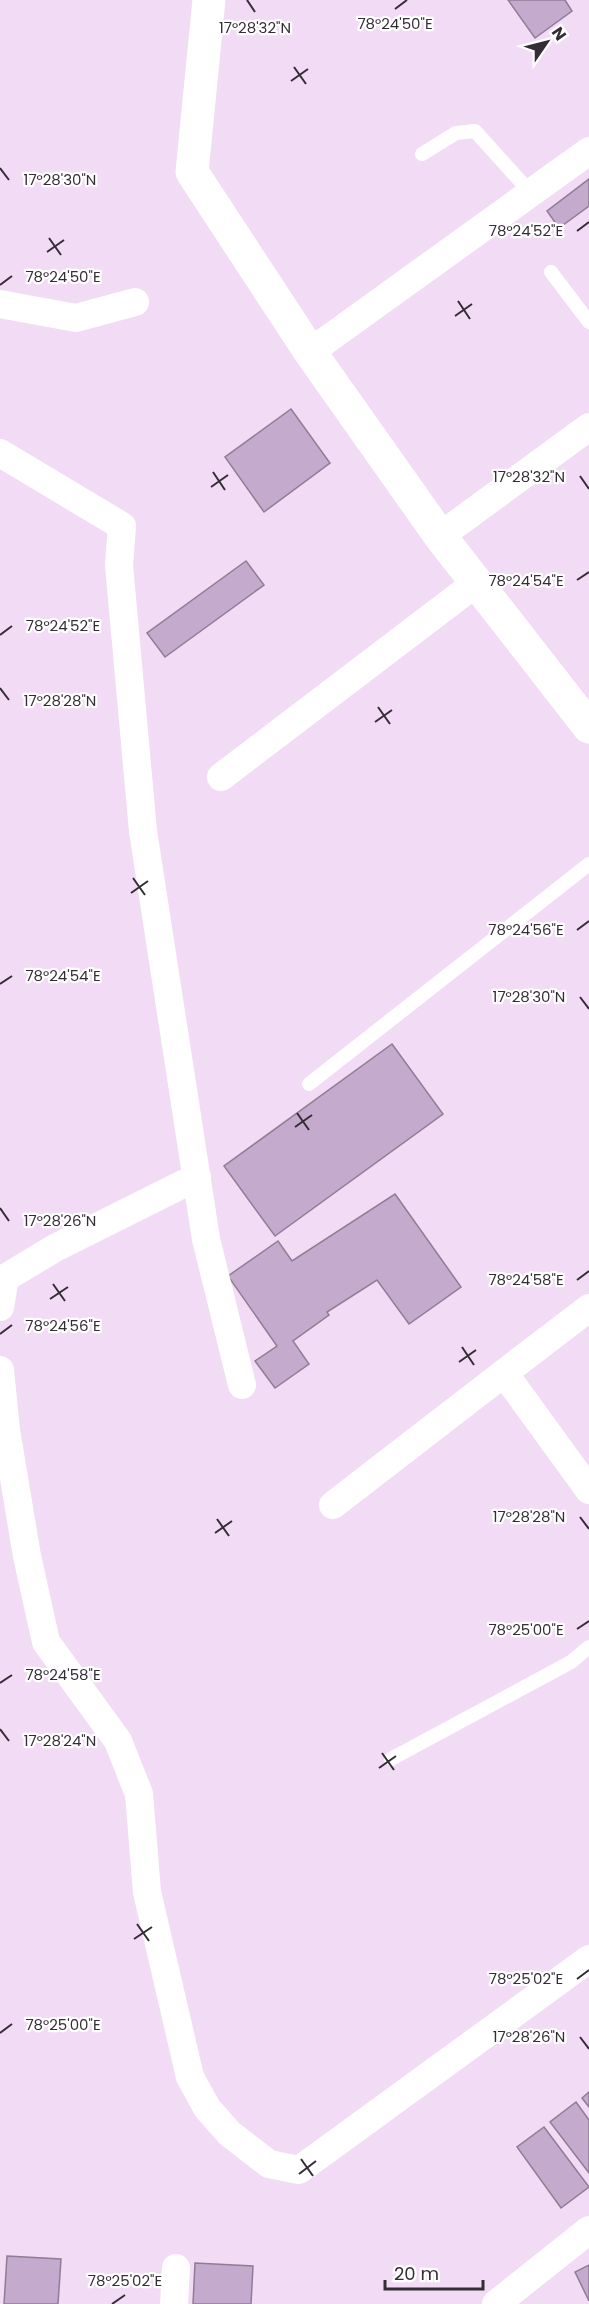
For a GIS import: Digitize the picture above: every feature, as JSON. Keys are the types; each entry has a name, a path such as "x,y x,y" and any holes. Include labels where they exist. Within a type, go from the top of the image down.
{"street":[{"path":"209,0 192,172 310,352 440,536 589,727"},
{"path":"310,352 589,151"},
{"path":"0,304 76,318 135,302"},
{"path":"440,536 589,427"},
{"path":"0,453 122,526 119,566 143,831 206,1239 242,1386"},
{"path":"221,777 476,583"},
{"path":"0,1307 5,1278 56,1248 196,1177"},
{"path":"333,1504 589,1308"},
{"path":"0,1370 6,1430 27,1556 46,1641 118,1741 139,1794 147,1892 190,2077 207,2108 229,2133 269,2164 299,2170 589,1959"},
{"path":"504,1373 589,1490"},
{"path":"496,2304 589,2230"},
{"path":"174,2304 176,2268"}],"lane":[{"path":"422,154 456,133 475,131 531,193"},
{"path":"551,272 589,322"},
{"path":"309,1084 589,864"},
{"path":"391,1759 570,1662 589,1647"}],"building":[{"path":"508,0 565,0 572,11 535,38"},
{"path":"589,179 589,206 559,228 547,211"},
{"path":"291,409 330,463 264,512 225,457"},
{"path":"246,561 264,585 165,657 147,633"},
{"path":"392,1044 443,1114 275,1236 224,1166"},
{"path":"395,1194 461,1287 409,1324 377,1280 327,1312 329,1315 293,1341 309,1364 275,1388 255,1361 277,1346 228,1276 278,1241 292,1261"},
{"path":"589,2092 589,2107 582,2098"},
{"path":"576,2102 589,2120 589,2173 550,2122"},
{"path":"544,2127 589,2187 561,2208 517,2147"},
{"path":"7,2256 61,2259 58,2304 4,2304"},
{"path":"195,2263 253,2266 251,2304 193,2304"},
{"path":"589,2265 589,2301 575,2272"}]}
